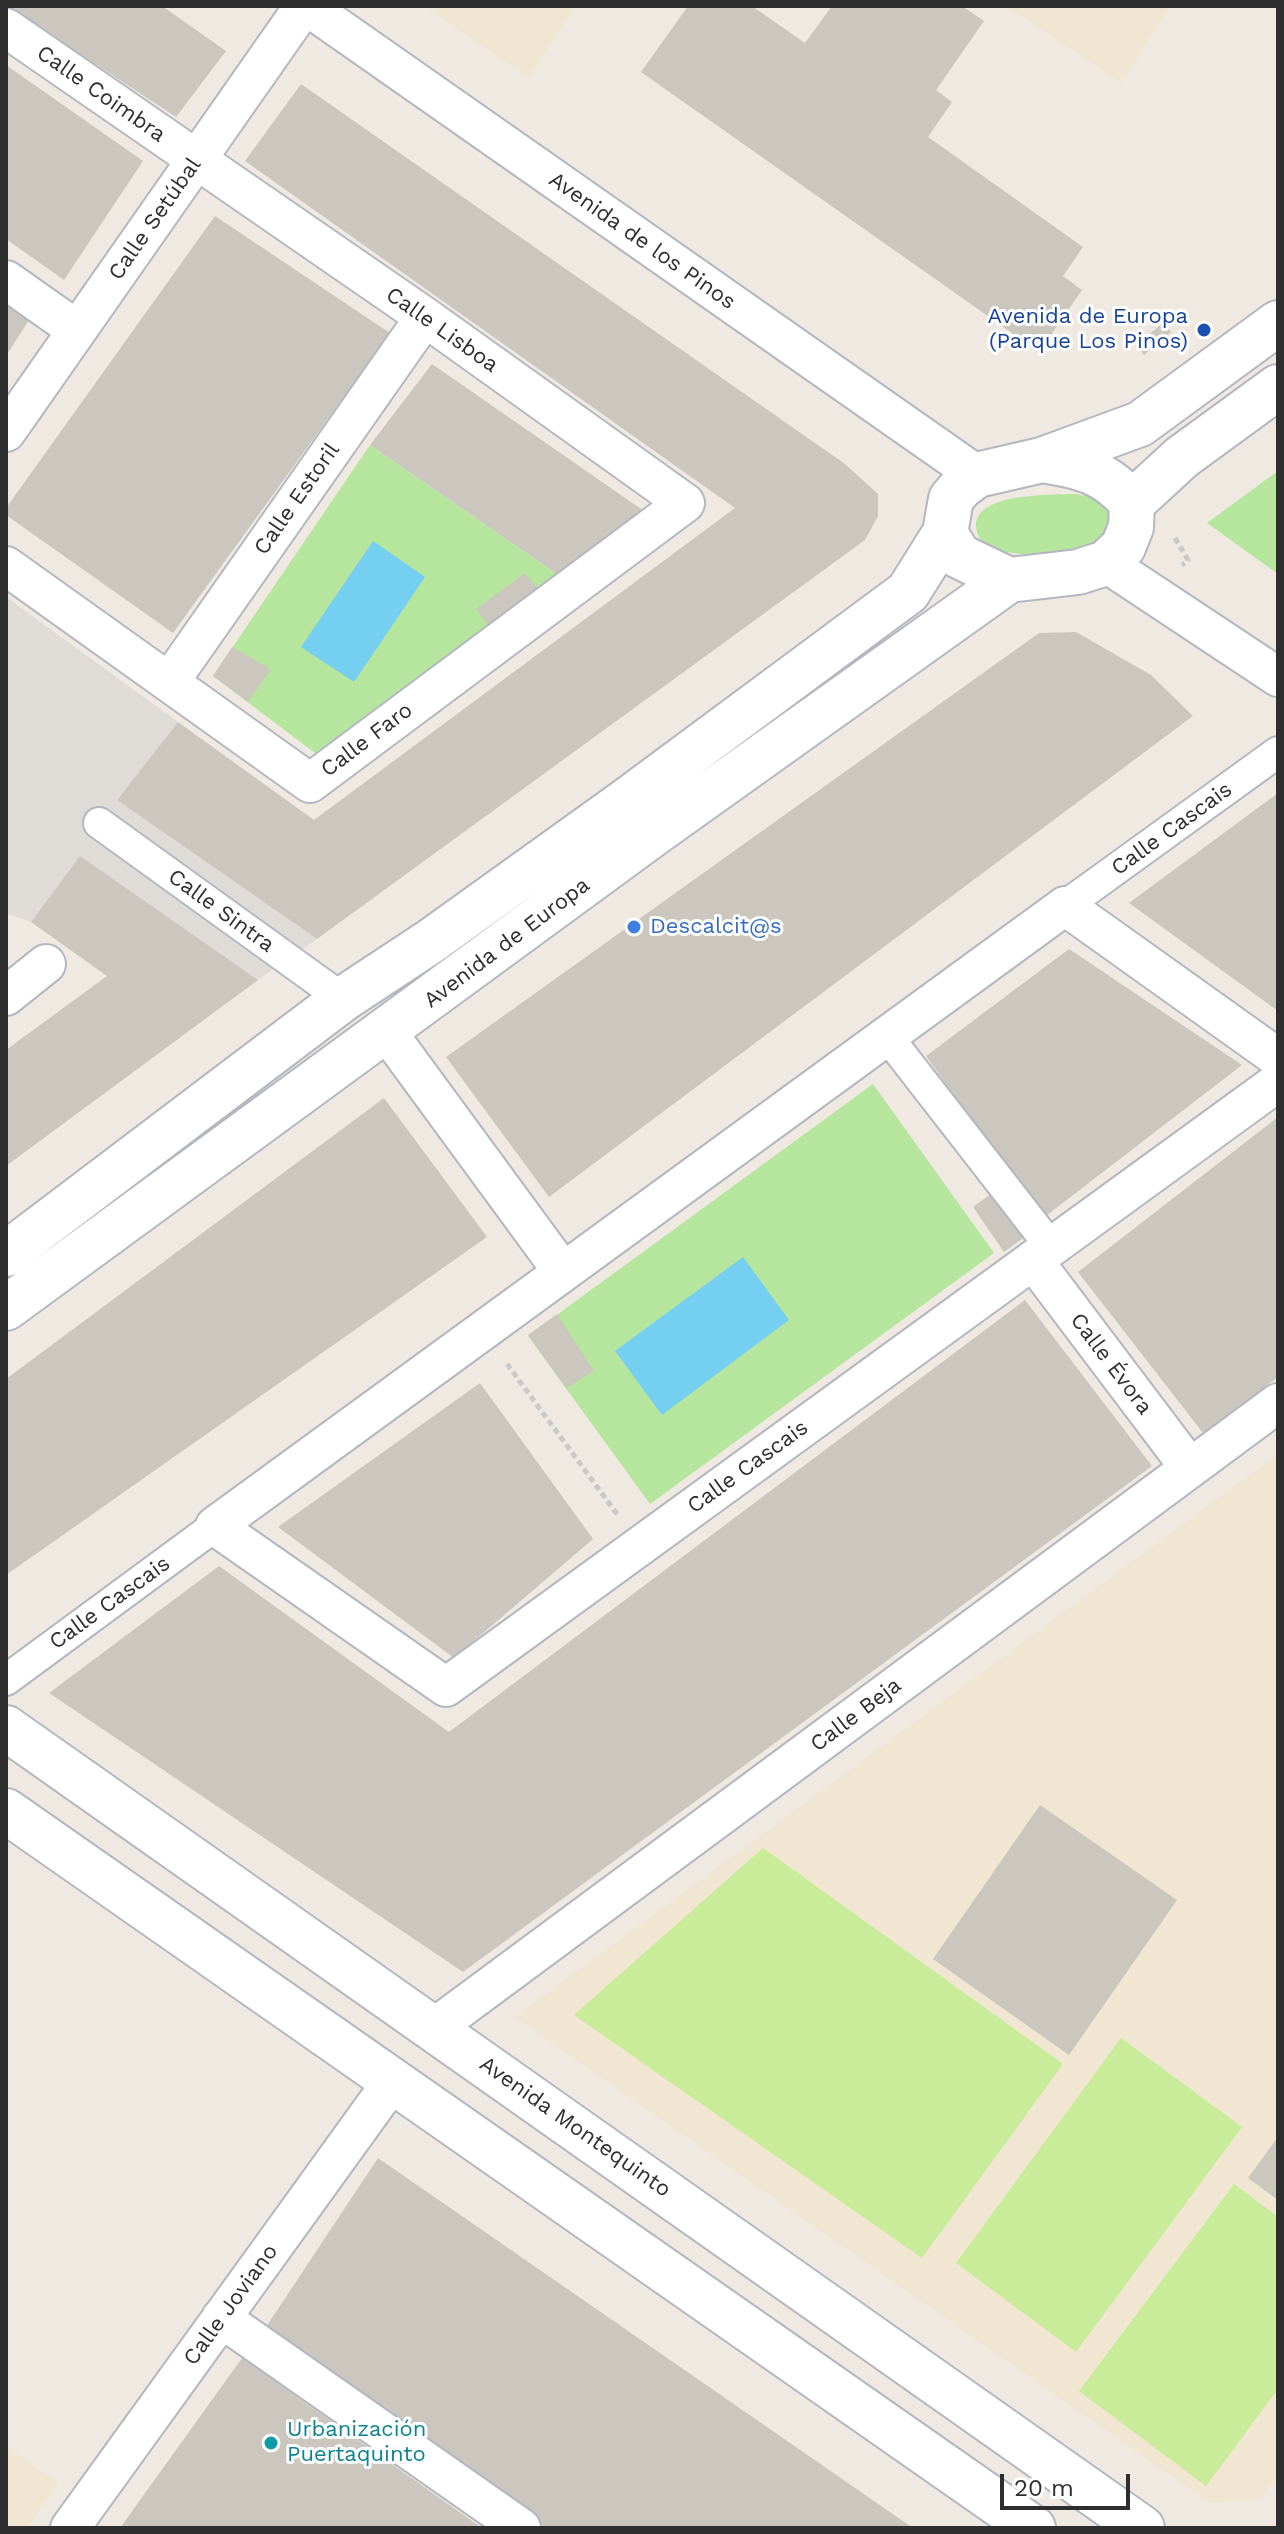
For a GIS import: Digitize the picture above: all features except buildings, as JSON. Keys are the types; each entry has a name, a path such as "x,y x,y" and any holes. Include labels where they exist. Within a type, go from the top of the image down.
{"main road":[{"path":"1042,460 1095,472 1116,483 1132,503 1131,527 1123,547 1106,563 1078,572 1009,580 959,556 945,533 951,499 977,475 1042,460 1140,424 1278,323"},
{"path":"1132,503 1182,457 1278,387"},
{"name":"Avenida de Europa","path":"6,1254 343,999 431,941 626,801 908,592 945,533"},
{"name":"Avenida de Europa","path":"6,1308 387,1032 656,832 1009,580"},
{"name":"Avenida Montequinto","path":"6,1728 1142,2528"},
{"path":"6,1811 1033,2528"}],"street":[{"name":"Calle Setúbal","path":"6,432 306,6"},
{"name":"Avenida de los Pinos","path":"306,6 977,475"},
{"name":"Calle Coimbra","path":"6,28 196,159"},
{"name":"Calle Lisboa","path":"196,159 425,317 685,503"},
{"path":"6,280 77,330"},
{"name":"Calle Estoril","path":"170,681 425,317"},
{"name":"Calle Faro","path":"6,566 310,783 685,503"},
{"path":"1106,563 1278,677"},
{"name":"Calle Cascais","path":"6,1680 1278,752"},
{"name":"Calle Sintra","path":"99,823 343,999"},
{"path":"1065,906 1278,1058"},
{"path":"6,996 46,964"},
{"path":"387,1032 563,1272"},
{"path":"887,1036 1042,1253"},
{"name":"Calle Cascais","path":"215,1526 446,1687 1278,1082"},
{"name":"Calle Évora","path":"1042,1253 1190,1468"},
{"name":"Calle Beja","path":"434,2028 1278,1403"},
{"name":"Calle Joviano","path":"72,2527 392,2082"},
{"path":"221,2318 521,2528"}],"path":[{"path":"483,1331 640,1546"}],"shaded area":[{"path":"425,6 576,6 529,78"},
{"path":"1007,6 1171,6 1121,83"},
{"path":"6,597 178,722 117,800 317,939 258,980 80,857 31,922 6,913"},
{"path":"1278,1454 1278,2475 1260,2500 1210,2503 515,2017"},
{"path":"6,2446 58,2483 27,2528 6,2528"}],"green space":[{"path":"370,445 561,577 315,753 213,676"},
{"path":"1278,471 1278,574 1207,523"},
{"path":"1074,494 1095,498 1107,508 1108,529 1097,541 1055,554 1030,555 989,546 979,537 976,522 982,511 994,504 1028,496"},
{"path":"873,1084 994,1253 650,1504 528,1336"},
{"path":"763,1848 1063,2064 922,2258 574,2015"},
{"path":"1121,2038 1242,2127 1076,2352 956,2263"},
{"path":"1234,2184 1278,2217 1278,2389 1206,2486 1079,2391"}],"water":[{"path":"373,541 425,577 354,682 301,647"},
{"path":"743,1257 789,1320 662,1415 615,1351"}],"place":[{"name":"Avenida de Europa (Parque Los Pinos)","path":"1204,330"},
{"name":"Descalcit@s","path":"634,927"},
{"name":"Urbanización Puertaquinto","path":"271,2443"}]}
